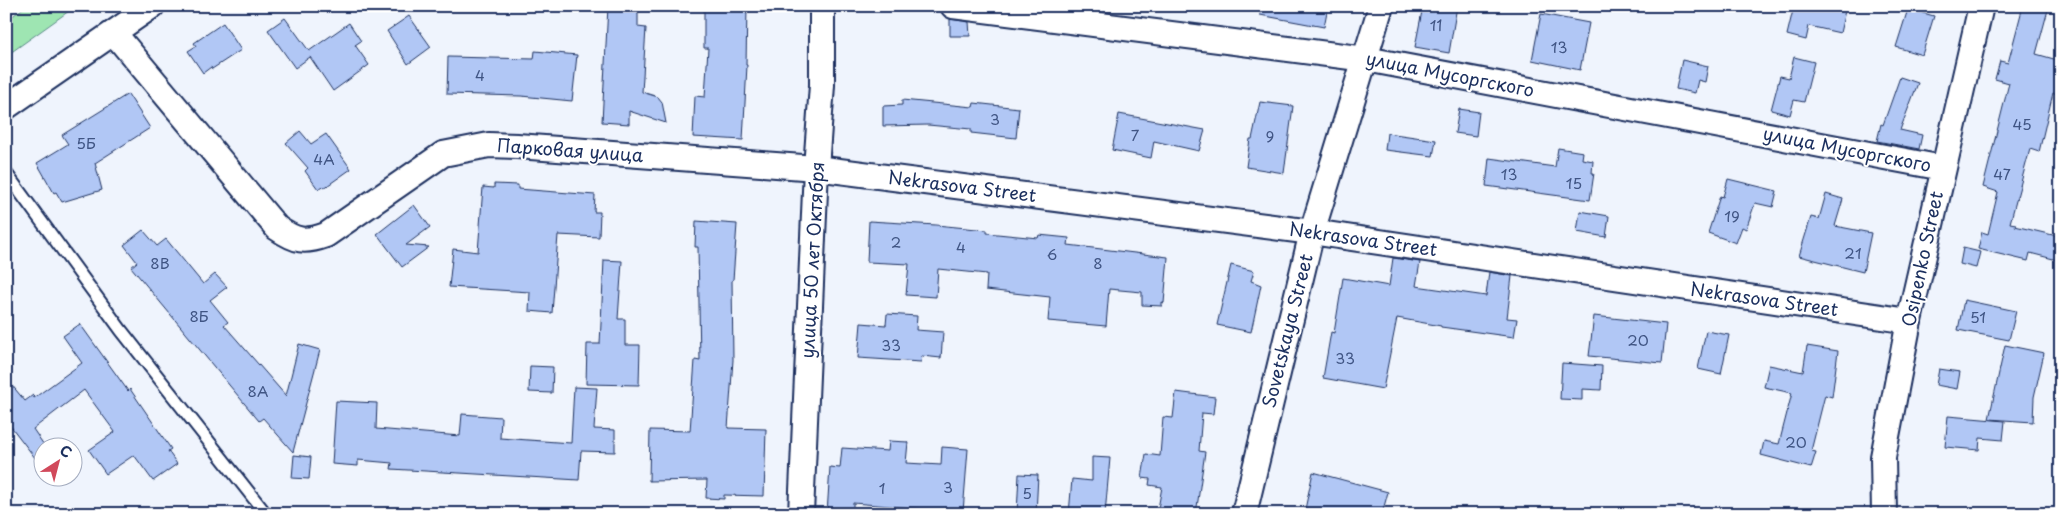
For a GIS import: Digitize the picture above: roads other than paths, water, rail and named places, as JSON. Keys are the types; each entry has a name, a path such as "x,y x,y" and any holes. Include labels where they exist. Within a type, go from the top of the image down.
{"street":[{"path":"6,107 152,6"},
{"name":"улица 50 лет Октября","path":"801,514 816,168 822,84 822,6"},
{"name":"улица Мусоргского","path":"953,6 1366,59 1943,168"},
{"name":"Sovetskaya Street","path":"1244,514 1312,232 1366,59 1380,6"},
{"name":"Osipenko Street","path":"1884,514 1883,457 1909,321 1981,6"},
{"name":"Парковая улица","path":"114,33 277,228 291,238 308,241 326,235 443,154 489,146 517,146 816,168"},
{"name":"Nekrasova Street","path":"816,168 1312,232 1909,321"}],"lane":[{"path":"6,173 121,330 266,514"}]}
